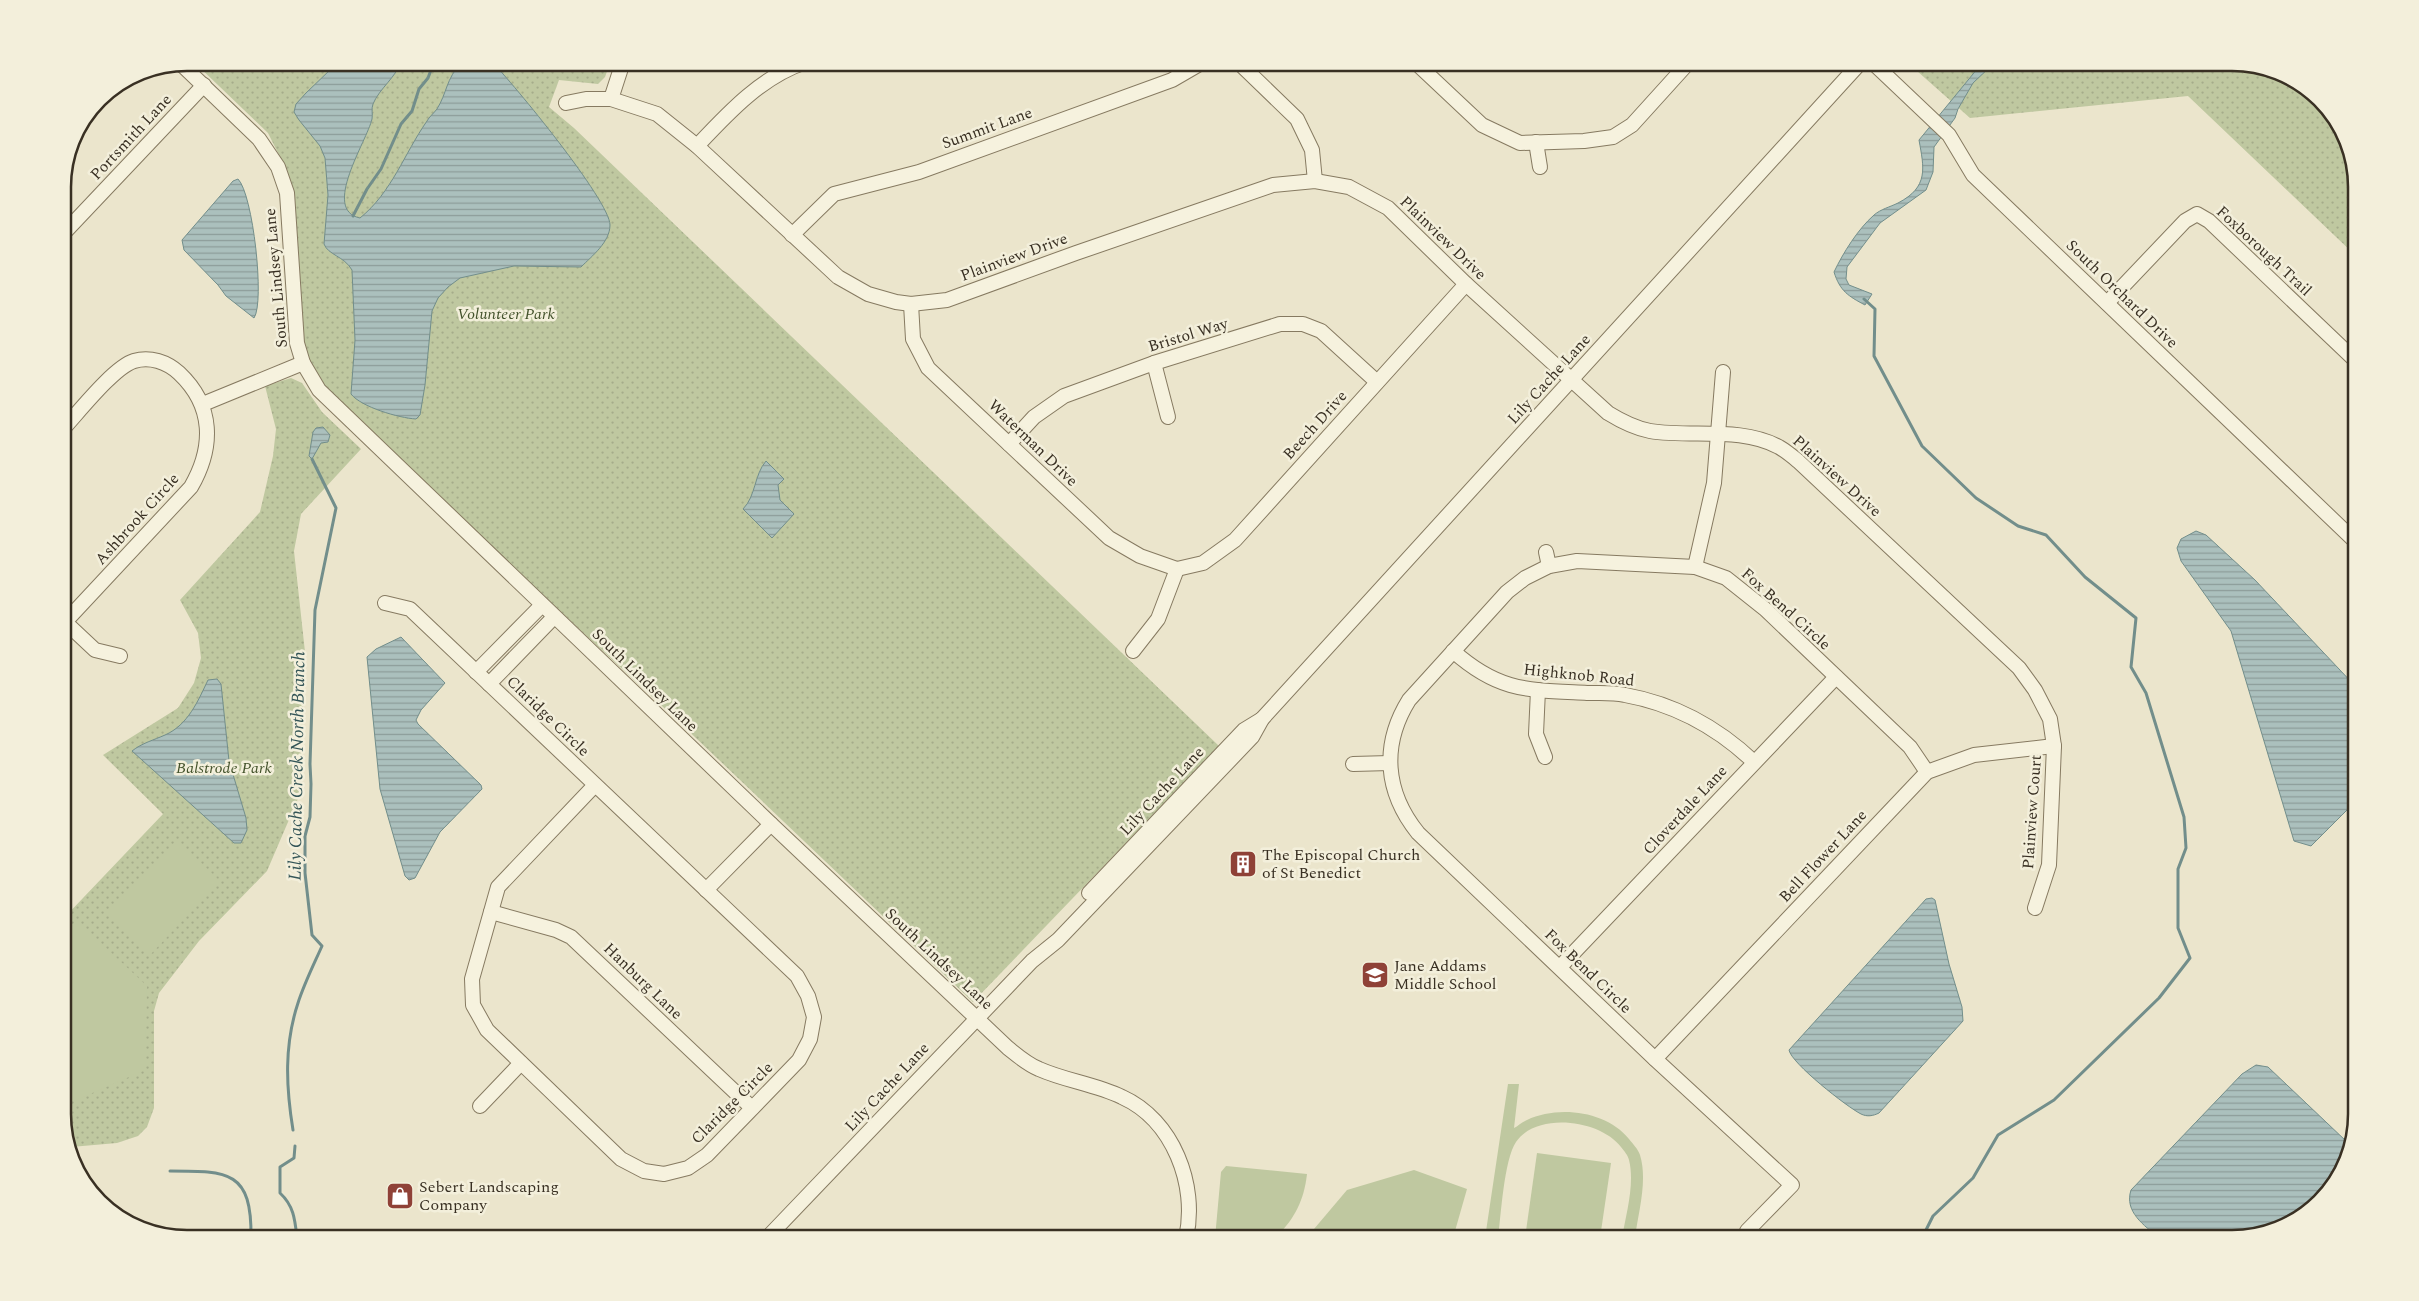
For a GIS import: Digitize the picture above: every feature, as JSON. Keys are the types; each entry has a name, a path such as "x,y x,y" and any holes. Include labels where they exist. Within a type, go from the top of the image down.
{"street":[{"name":"South Lindsey Lane","path":"189,71 259,139 278,167 287,193 297,343 310,378 330,402 1008,1048 1037,1068 1124,1098 1155,1122 1169,1140 1181,1163 1189,1211 1187,1230"},
{"path":"611,99 620,71"},
{"path":"698,146 742,101 786,71"},
{"name":"Summit Lane","path":"792,235 834,194 919,172 1172,80 1188,71"},
{"path":"1247,71 1298,119 1312,150 1315,182"},
{"path":"1425,71 1482,125 1520,142 1584,141 1613,137 1632,125 1681,71"},
{"name":"Lily Cache Lane","path":"776,1230 1032,960 1050,935 1232,742 1244,730 1262,719 1853,71"},
{"name":"South Orchard Drive","path":"1882,71 1949,135 1973,175 2348,534"},
{"name":"Portsmith Lane","path":"71,226 204,85"},
{"name":"Plainview Drive","path":"566,103 586,99 611,99 657,114 698,146 838,277 861,290 896,302 911,304 948,300 1076,253 1273,185 1315,182 1350,187 1388,208 1466,284 1571,380 1608,413 1625,424 1650,431 1739,435 1779,447 1798,461 2019,668 2035,690 2050,719 2054,746"},
{"path":"1536,142 1540,167"},
{"name":"Foxborough Trail","path":"2107,304 2190,216 2197,214 2209,221 2348,353"},
{"name":"Beech Drive","path":"1177,569 1203,563 1235,540 1466,284"},
{"name":"Waterman Drive","path":"911,304 913,339 921,358 928,368 1109,538 1140,556 1177,569"},
{"name":"Bristol Way","path":"1009,444 1034,418 1064,396 1154,363 1280,324 1303,324 1321,330 1377,382"},
{"name":"Ashbrook Circle","path":"71,420 118,370 132,361 143,359 155,360 173,368 189,384 203,404 207,433 199,471 191,487 71,614"},
{"path":"203,404 303,363"},
{"path":"1154,363 1168,417"},
{"path":"1695,567 1714,483 1723,372"},
{"name":"Fox Bend Circle","path":"1748,1230 1792,1185 1655,1059 1418,833 1399,802 1391,782 1390,763 1397,724 1403,709 1512,586 1548,559 1695,567 1726,578 1746,592 1910,747 1927,772"},
{"path":"1133,651 1158,619 1177,569"},
{"name":"Claridge Circle","path":"385,603 410,609 797,976 808,996 814,1017 810,1039 799,1060 707,1155 688,1168 664,1174 644,1171 621,1159 487,1030 473,1005 472,979 498,886 595,785"},
{"path":"476,672 542,605"},
{"path":"489,684 554,617"},
{"path":"71,628 95,650 120,656"},
{"name":"Highknob Road","path":"1453,652 1476,671 1491,679 1515,686 1538,690 1624,694 1671,707 1719,732 1754,762"},
{"name":"Cloverdale Lane","path":"1560,967 1836,677"},
{"path":"1538,690 1536,734 1545,757"},
{"name":"Bell Flower Lane","path":"1655,1059 1927,772 1949,762 1974,755 2054,746"},
{"name":"Plainview Court","path":"2035,908 2049,865 2054,746"},
{"path":"1353,764 1390,763"},
{"path":"706,890 771,824"},
{"name":"Hanburg Lane","path":"491,912 556,930 571,937 752,1108"},
{"path":"480,1106 521,1064"}],"green space":[{"name":"Volunteer Park","path":"203,71 607,71 605,77 598,84 559,80 549,107 574,128 1219,746 973,1002 676,719 312,381 297,343 294,192 285,167 268,133"},
{"path":"1917,71 2232,71 2255,73 2269,77 2283,83 2308,100 2319,111 2336,136 2346,164 2348,180 2348,248 2188,96 1970,118"},
{"name":"Balstrode Park","path":"291,378 302,383 322,412 361,449 301,514 294,551 305,652 300,794 267,871 199,941 159,993 154,1011 154,1108 147,1127 138,1136 117,1143 76,1147 71,1121 71,911 163,814 103,755 178,708 194,683 201,658 198,633 180,600 260,512 273,456 276,429 265,386"},
{"path":"177,840 220,881 150,955 107,914"},
{"path":"77,921 147,986 145,1070 74,1101 71,1098 71,927"},
{"path":"1508,1084 1519,1084 1514,1128 1539,1115 1567,1112 1581,1113 1608,1122 1620,1130 1638,1151 1642,1165 1643,1186 1636,1230 1624,1230 1628,1209 1631,1169 1627,1155 1621,1147 1612,1138 1599,1130 1585,1125 1553,1123 1538,1126 1526,1132 1516,1142 1506,1174 1499,1230 1486,1230"},
{"path":"1537,1153 1611,1163 1601,1230 1526,1230"},
{"path":"1226,1166 1307,1174 1304,1192 1298,1208 1282,1230 1216,1230 1221,1172"},
{"path":"1414,1170 1467,1189 1455,1230 1314,1229 1347,1190"}],"shaded area":[{"path":"329,71 396,71 373,104 372,119 345,189 345,202 349,212 360,218 381,197 389,185 429,118 437,109 455,71 500,71 559,142 595,192 606,212 610,225 607,237 604,243 581,267 514,266 460,278 448,287 438,298 432,311 425,385 420,415 416,419 381,411 363,403 351,394 355,340 352,270 349,265 329,251 324,244 328,195 325,158 320,146 294,112 296,104"},
{"path":"1975,71 1986,71 1973,83 1955,118 1934,147 1933,172 1926,190 1880,223 1847,267 1846,279 1849,285 1872,294 1865,305 1845,292 1834,272 1862,227 1877,213 1908,197 1920,183 1923,168 1919,140"},
{"path":"238,179 248,205 256,248 258,292 254,318 226,296 218,285 184,250 182,240 233,181"},
{"path":"323,427 330,435 328,442 321,443 312,459 309,456 313,432 316,428"},
{"path":"766,461 784,479 778,485 780,500 794,514 772,538 743,509 750,498 759,473"},
{"path":"2196,531 2206,535 2255,580 2348,679 2348,809 2311,846 2294,841 2231,631 2181,561 2177,548 2181,539"},
{"path":"401,637 445,683 421,710 416,720 418,724 481,785 482,789 440,832 415,878 409,880 405,876 380,789 367,657 376,649"},
{"path":"217,679 221,684 229,761 246,818 247,830 241,843 234,843 132,751 173,731 191,712 208,680"},
{"path":"1932,898 1935,900 1949,964 1962,1007 1963,1021 1879,1113 1870,1116 1863,1115 1820,1084 1799,1064 1789,1050 1926,899"},
{"path":"2256,1065 2268,1067 2345,1140 2336,1165 2324,1184 2302,1206 2276,1221 2262,1226 2232,1230 2150,1230 2137,1217 2130,1205 2131,1190 2242,1074"}],"waterway":[{"name":"Lily Cache Creek North Branch","path":"353,216 367,189 381,169 401,124 412,111 419,89 428,78 431,71"},
{"path":"1864,299 1875,309 1874,356 1922,446 1976,498 2018,526 2046,535 2085,577 2136,618 2131,667 2146,693 2184,817 2186,848 2178,869 2178,928 2190,958 2159,998 2054,1100 1998,1135 1973,1178 1933,1216 1926,1230"},
{"name":"Lily Cache Creek North Branch","path":"293,1130 288,1082 290,1035 300,996 322,946 312,935 305,873 305,836 310,817 315,610 336,508 312,459"},
{"name":"Lily Cache Creek North Branch","path":"295,1146 294,1158 280,1167 280,1193 291,1208 296,1230"},
{"path":"170,1171 208,1172 233,1179 241,1187 247,1199 251,1230"}],"place":[{"name":"The Episcopal Church of St Benedict","path":"1243,864"},
{"name":"Jane Addams Middle School","path":"1375,975"},
{"name":"Sebert Landscaping Company","path":"400,1196"}]}
